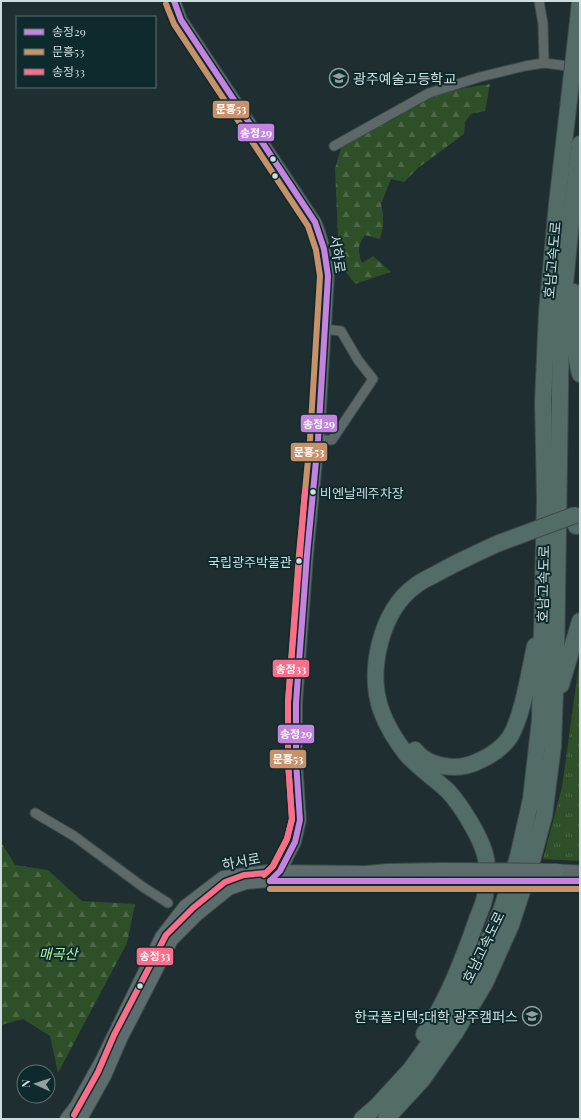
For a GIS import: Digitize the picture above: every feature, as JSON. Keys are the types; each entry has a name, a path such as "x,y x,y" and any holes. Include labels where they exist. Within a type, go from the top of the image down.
{"highway":[{"name":"호남고속도로","path":"362,1119 377,1106 411,1069 446,1020 480,960 502,908 518,857 531,799 540,720 545,499 543,402 547,312 580,1"},
{"name":"호남고속도로","path":"386,1119 422,1080 455,1033 485,982 512,925 544,816 553,746 555,708 561,327 580,144"},
{"path":"572,211 577,246 573,309 575,357 580,374"},
{"path":"357,1119 371,1098 401,1065 427,1030 448,993 470,940 485,896 486,860 478,837 465,813 449,792 408,756 391,732 381,709 376,687 376,665 386,624 398,604 415,586 470,555 500,548 578,520"},
{"path":"500,548 435,584 417,597 399,618 390,638 383,661 383,682 386,700 398,730 418,754 430,762 442,766 458,767 473,765 500,749 509,739 518,718 542,612"},
{"path":"555,708 580,621"}],"main road":[{"name":"서하로","path":"174,1 181,20 316,222 322,236 328,276 318,440 307,555 296,703 296,762 300,820 295,842 280,871 270,881"},
{"name":"하서로","path":"66,1119 76,1106 100,1061 161,937 185,906 223,877 268,871 366,872 387,870 443,875"},
{"name":"하서로","path":"81,1119 105,1076 121,1039 172,940 198,914 229,890 246,883 270,881 443,875 560,876"}],"street":[{"path":"539,1 543,24 544,63"},
{"path":"334,146 429,93 480,77 525,66 544,63 580,68"},
{"path":"318,440 332,440 372,379 358,360 341,331 324,329"},
{"path":"35,813 74,836 143,887 168,903"},
{"name":"하서로","path":"560,876 580,871"},
{"name":"하서로","path":"560,876 580,881"}],"green space":[{"path":"490,84 485,111 471,114 465,122 464,134 418,168 404,182 391,179 381,204 383,227 380,239 365,235 359,249 362,263 373,256 391,272 355,284 344,269 338,236 335,169 342,145 394,119 431,96 459,89"},
{"path":"580,656 580,861 543,859 562,787"},
{"name":"매곡산","path":"1,842 15,865 48,870 82,901 135,904 127,943 58,1073 50,1036 23,1019 1,1025"}],"transit line":[{"name":"송정29","path":"174,1 181,20 315,222 324,249 328,276 318,440 307,555 296,703 296,762 300,820 295,842 280,871 270,881"},
{"name":"문흥53","path":"166,4 174,24 308,226 316,250 320,276 310,439 299,554 288,702 288,762 292,819 287,839 273,866 264,875"},
{"name":"송정33","path":"74,1115 98,1072 114,1035 166,935 193,908 225,882 244,875 266,873 273,866 287,839 292,819 288,762 288,702 305,491"},
{"name":"송정29","path":"270,881 580,881"},
{"name":"문흥53","path":"270,889 580,889"}],"place":[{"name":"광주예술고등학교","path":"339,78"},
{"name":"비엔날레주차장","path":"313,492"},
{"name":"국립광주박물관","path":"299,561"},
{"name":"한국폴리텍5대학 광주캠퍼스","path":"532,1016"}]}
